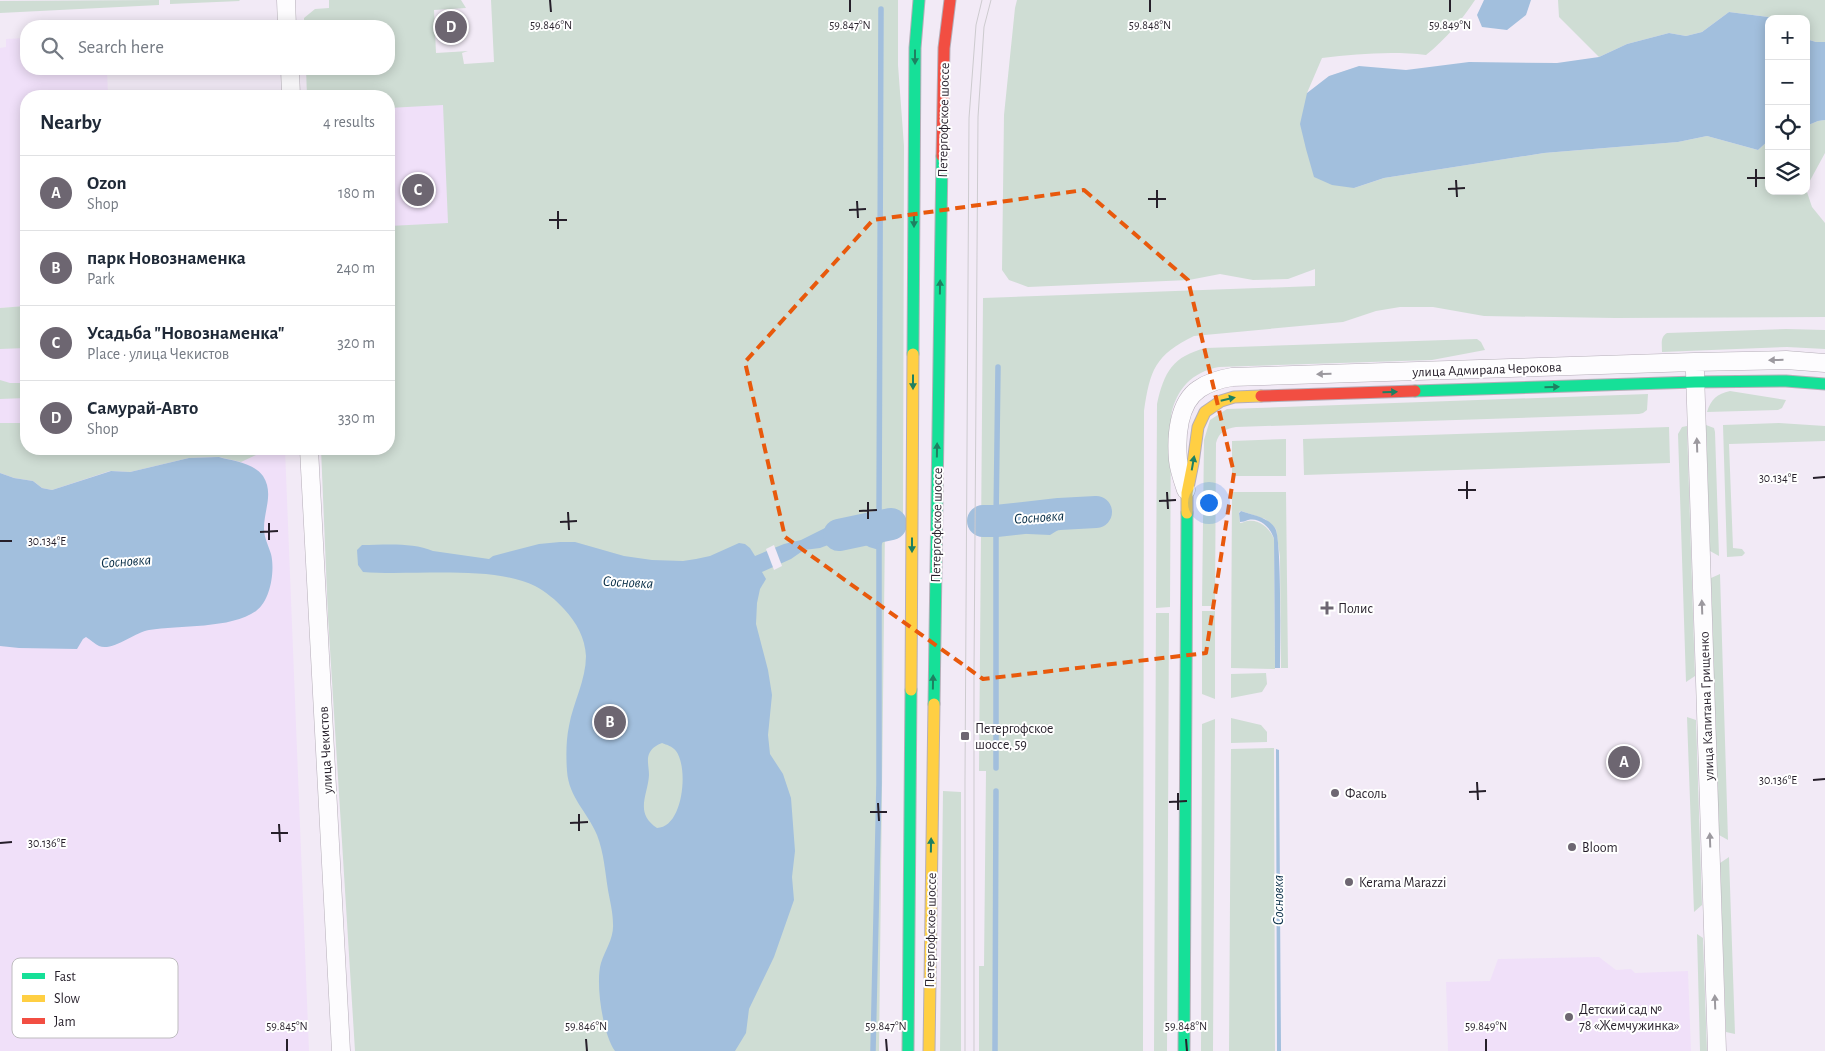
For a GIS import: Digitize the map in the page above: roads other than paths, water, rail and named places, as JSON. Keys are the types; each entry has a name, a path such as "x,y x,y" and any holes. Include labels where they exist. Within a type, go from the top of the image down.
{"main road":[{"name":"Петергофское шоссе","path":"929,1051 944,48 950,0"},
{"name":"Петергофское шоссе","path":"908,1051 915,58 917,3"},
{"name":"улица Адмирала Черокова","path":"1187,493 1194,461 1196,432 1199,421 1208,409 1218,401 1234,397 1695,382 1786,381 1825,384"},
{"path":"1184,1051 1187,493"}],"street":[{"path":"286,0 288,20"},
{"path":"290,75 291,90"},
{"name":"улица Адмирала Черокова","path":"1187,493 1178,461 1178,430 1183,412 1188,400 1198,389 1214,381 1232,377 1694,362 1786,360 1825,363"},
{"name":"улица Капитана Грищенко","path":"1694,362 1717,1051"},
{"name":"улица Чекистов","path":"310,455 341,1051"}],"water":[{"path":"1484,0 1531,0 1526,15 1507,30 1482,27 1477,15"},
{"path":"1729,12 1765,17 1765,144 1758,150 1707,136 1678,142 1544,153 1384,178 1354,188 1332,185 1314,177 1300,124 1307,93 1329,76 1359,66 1406,70 1469,62 1557,63 1599,57 1627,44 1669,33 1686,36 1702,32"},
{"path":"1810,40 1825,42 1825,120 1810,124"},
{"path":"219,457 254,468 263,476 268,489 264,528 265,538 271,554 272,576 265,600 256,611 245,617 219,624 149,630 117,644 104,647 99,646 86,637 77,649 0,646 0,473 14,478 33,481 42,488 52,490 111,471 130,472 189,458"},
{"path":"1241,511 1268,521 1275,528 1277,536 1280,571 1280,668 1275,668 1274,539 1268,527 1257,520 1240,522 1239,513"},
{"path":"1096,513 1097,527 1095,528 1063,527 1050,535 1028,534 1016,531 996,532 996,518 1038,517 1046,520 1052,515 1057,522 1059,520 1063,522 1084,520 1089,523 1093,522 1093,514"},
{"path":"880,515 883,526 891,524 879,550 864,544 845,543 828,545 804,550 791,559 762,572 766,579 760,589 756,624 768,670 772,695 768,735 770,754 783,774 791,798 795,851 792,877 794,900 774,957 749,1009 746,1033 735,1051 615,1051 604,1021 599,983 601,963 613,929 604,862 597,835 571,789 567,771 566,749 568,731 582,683 586,656 580,631 569,614 554,599 535,586 518,580 475,573 363,572 358,565 357,550 362,545 407,545 433,551 489,559 493,556 539,544 575,542 624,556 652,560 683,561 710,556 739,543 745,544 750,548 755,556 784,544 801,540 825,528 859,529","holes":["662,743 676,751 680,759 683,783 678,808 673,818 666,825 657,828 646,816 644,803 649,775 649,754 655,746"]},
{"path":"1276,749 1279,750 1281,1051 1277,1051"}],"waterway":[{"path":"879,521 881,9"},
{"path":"996,768 998,367"},
{"name":"Сосновка","path":"983,521 1096,512"},
{"name":"Сосновка","path":"839,535 891,524"},
{"path":"873,1051 879,784 879,543"},
{"path":"995,1051 996,791"}],"tram line":[{"path":"965,1051 969,118 976,25 982,0"},
{"path":"974,1051 974,673 978,117 984,27 991,0"}],"place":[{"name":"Самурай-Авто","path":"451,27"},
{"name":"Усадьба \"Новознаменка\"","path":"418,190"},
{"name":"Полис","path":"1327,608"},
{"name":"парк Новознаменка","path":"610,722"},
{"name":"Петергофское шоссе, 59","path":"965,736"},
{"name":"Ozon","path":"1624,762"},
{"name":"Фасоль","path":"1335,793"},
{"name":"Bloom","path":"1572,847"},
{"name":"Kerama Marazzi","path":"1349,882"},
{"name":"Детский сад № 78 «Жемчужинка»","path":"1569,1017"}]}
